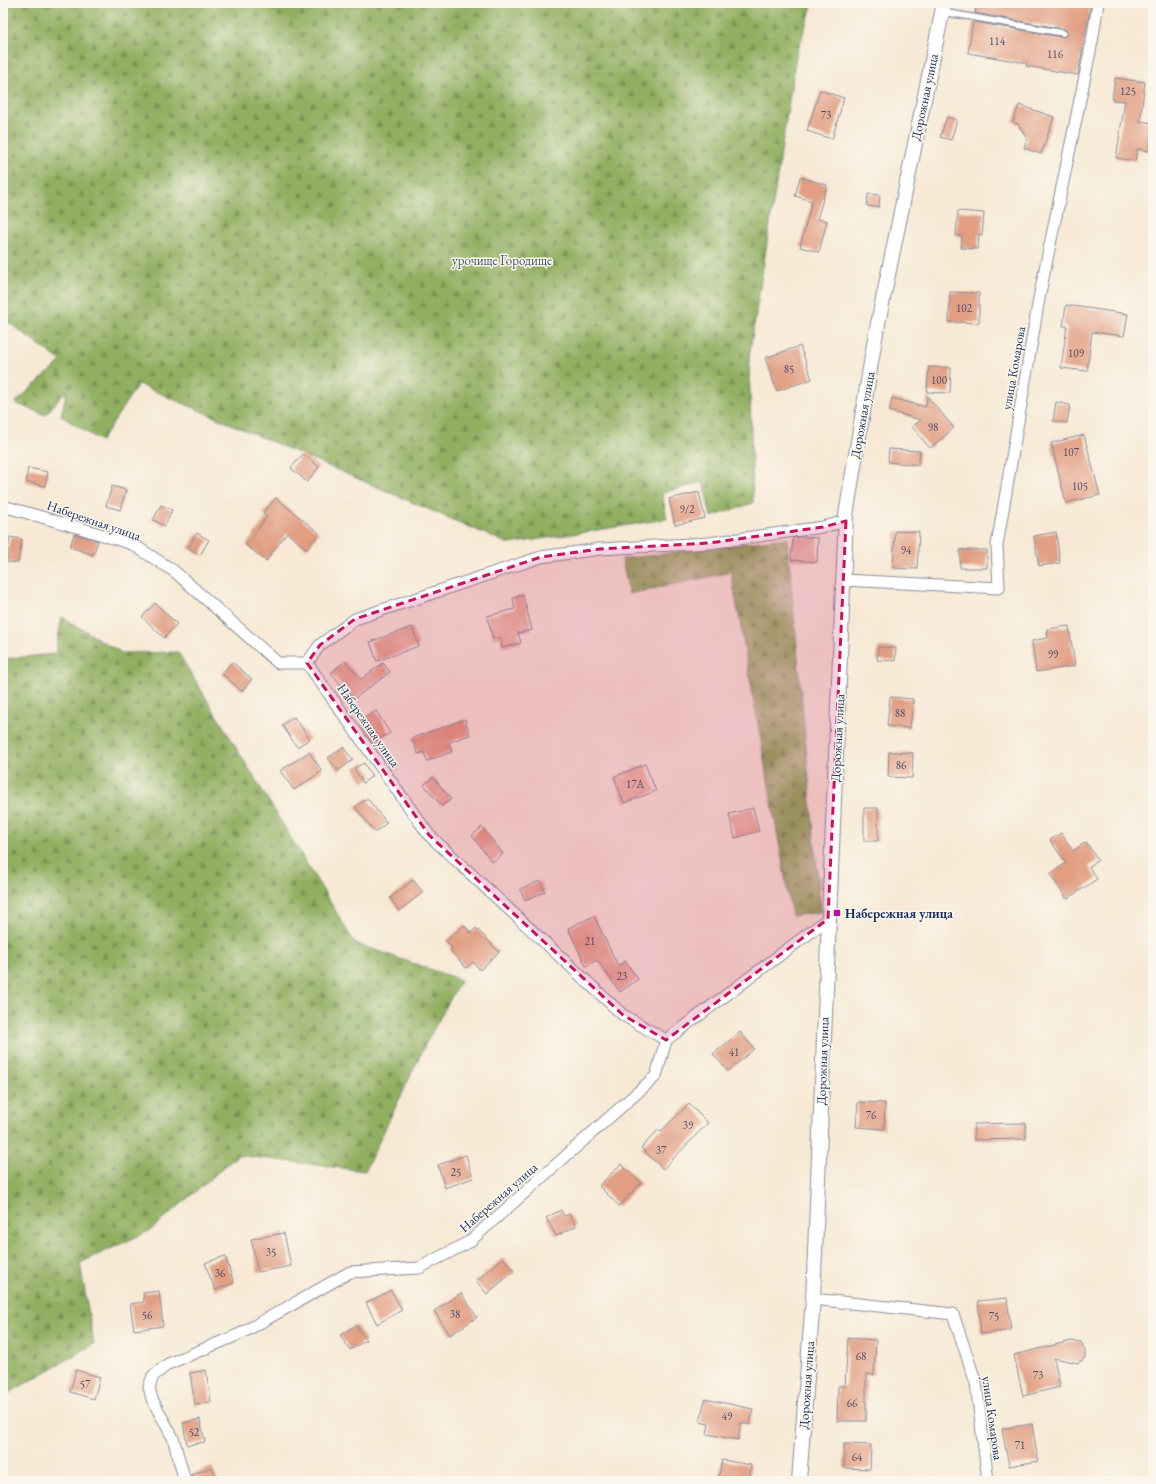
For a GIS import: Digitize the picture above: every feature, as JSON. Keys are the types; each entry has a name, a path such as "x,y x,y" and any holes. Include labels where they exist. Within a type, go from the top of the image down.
{"street":[{"name":"улица Комарова","path":"844,580 999,588 998,537 1040,293 1090,50 1098,3"},
{"name":"Дорожная улица","path":"799,1481 812,1300 846,521 852,473 875,338 943,7"},
{"name":"Набережная улица","path":"3,506 132,544 174,571 278,664 307,663 429,835 623,1015 666,1040 656,1076 469,1242 419,1268 350,1272 240,1334 168,1364 153,1376 149,1387 152,1399 173,1438 185,1481"},
{"path":"307,663 320,645 355,619 541,557 600,549 709,543 823,527 846,521"},
{"path":"666,1040 828,919"},
{"name":"улица Комарова","path":"812,1300 953,1314 976,1383 988,1481"}],"lane":[{"path":"943,7 1063,33"}],"highlighted area":[{"path":"846,521 828,919 666,1040 623,1015 429,835 307,663 320,645 355,619 541,557 600,549 709,543 823,527"}],"green space":[{"name":"урочище Городище","path":"3,3 813,3 796,56 749,358 753,503 711,517 703,482 662,493 667,519 509,544 138,384 101,441 61,416 67,390 45,415 15,403 61,361 7,321 3,322"},
{"path":"787,538 821,912 792,916 731,572 629,594 622,559"},
{"path":"62,617 122,653 178,652 355,943 461,980 427,1041 365,1171 238,1155 151,1230 80,1263 94,1344 9,1393 3,1373 3,659 55,654"}],"building":[{"path":"977,3 1091,3 1078,75 1026,66 1027,63 968,53 973,22 1062,37 1067,34 1064,29 975,13"},
{"path":"1115,78 1145,82 1140,121 1153,123 1149,151 1137,149 1135,161 1116,158 1125,101 1112,100"},
{"path":"820,90 844,98 832,139 807,131"},
{"path":"1019,105 1054,117 1041,154 1024,148 1027,139 1018,124 1013,122"},
{"path":"947,117 957,120 951,140 940,137"},
{"path":"800,177 827,185 817,219 827,221 819,252 800,247 812,201 795,196"},
{"path":"868,194 880,195 879,207 867,206"},
{"path":"958,211 984,213 982,235 979,234 978,249 961,248 962,236 956,236"},
{"path":"950,292 979,293 979,323 949,322"},
{"path":"1066,305 1128,314 1124,336 1092,332 1087,371 1061,368 1067,326 1063,326"},
{"path":"800,346 812,379 777,391 765,358"},
{"path":"929,367 951,368 950,393 927,392"},
{"path":"927,396 954,428 930,448 912,427 921,420 889,411 892,398 926,407"},
{"path":"1056,402 1070,405 1067,423 1053,421"},
{"path":"1084,435 1100,495 1066,503 1051,443"},
{"path":"889,449 920,451 918,465 888,462"},
{"path":"303,454 319,467 307,482 291,468"},
{"path":"28,468 48,472 45,486 26,482"},
{"path":"112,486 126,490 120,510 106,506"},
{"path":"699,492 705,518 675,525 669,499"},
{"path":"276,498 319,533 307,549 287,533 266,561 246,545 267,517 263,513"},
{"path":"161,505 172,510 165,526 153,520"},
{"path":"895,531 919,532 917,569 893,568"},
{"path":"1056,532 1060,563 1039,566 1034,536"},
{"path":"197,533 209,540 200,555 188,548"},
{"path":"74,534 98,541 93,555 70,547"},
{"path":"10,537 22,539 18,563 6,562"},
{"path":"793,538 818,538 817,562 791,560"},
{"path":"960,550 987,550 987,568 960,568"},
{"path":"523,595 532,630 518,633 521,643 502,648 500,637 493,639 487,616 515,609 513,598"},
{"path":"155,603 177,624 164,638 142,617"},
{"path":"1069,626 1075,666 1036,672 1032,641 1048,638 1047,629"},
{"path":"412,627 419,646 377,661 370,642"},
{"path":"878,647 896,648 895,661 877,660"},
{"path":"345,661 361,679 383,663 390,672 354,699 331,673"},
{"path":"232,662 252,679 242,691 222,674"},
{"path":"890,697 913,699 910,728 887,726"},
{"path":"376,711 390,733 374,742 361,720"},
{"path":"294,717 310,739 297,747 282,725"},
{"path":"465,719 470,735 449,742 452,752 427,761 424,752 418,754 412,738"},
{"path":"343,747 353,760 338,771 328,758"},
{"path":"309,752 322,771 294,790 280,771"},
{"path":"889,752 913,753 912,778 888,777"},
{"path":"364,763 372,776 363,783 354,768"},
{"path":"645,764 656,791 624,803 614,777"},
{"path":"433,777 451,799 442,806 424,785"},
{"path":"367,798 387,823 375,832 355,807"},
{"path":"753,808 759,831 735,838 729,814"},
{"path":"864,808 878,808 878,841 864,841"},
{"path":"482,827 503,854 492,862 472,836"},
{"path":"1061,833 1073,851 1086,842 1098,860 1089,867 1097,879 1067,899 1050,874 1066,863 1050,840"},
{"path":"413,880 423,892 399,911 390,898"},
{"path":"540,881 545,892 525,900 520,889"},
{"path":"594,916 618,966 625,961 638,979 620,992 597,960 586,966 568,928"},
{"path":"464,925 471,933 476,928 499,952 480,970 473,962 466,968 450,950 452,948 446,941"},
{"path":"740,1032 754,1049 728,1071 713,1054"},
{"path":"858,1102 885,1103 884,1129 856,1127"},
{"path":"689,1104 708,1123 663,1169 641,1148 658,1130 660,1132"},
{"path":"1026,1123 1026,1139 974,1140 974,1124"},
{"path":"466,1155 473,1178 445,1188 438,1165"},
{"path":"621,1164 641,1183 619,1206 599,1186"},
{"path":"561,1210 564,1216 569,1214 576,1226 556,1236 546,1218"},
{"path":"284,1233 291,1266 258,1272 251,1239"},
{"path":"225,1256 234,1283 215,1290 205,1263"},
{"path":"503,1258 514,1271 487,1294 476,1281"},
{"path":"391,1290 402,1310 377,1324 366,1303"},
{"path":"159,1291 163,1326 134,1330 130,1304 144,1302 143,1293"},
{"path":"461,1293 477,1317 450,1335 434,1311"},
{"path":"1007,1298 1011,1330 981,1334 978,1301"},
{"path":"356,1325 366,1340 350,1350 340,1335"},
{"path":"848,1338 876,1340 874,1375 866,1374 866,1421 837,1421 838,1386 845,1386"},
{"path":"1071,1341 1081,1342 1085,1351 1085,1358 1078,1363 1054,1358 1060,1387 1023,1396 1014,1355"},
{"path":"76,1370 100,1377 94,1399 70,1392"},
{"path":"206,1370 211,1402 195,1405 190,1373"},
{"path":"705,1399 753,1409 750,1425 741,1423 738,1440 707,1434 709,1424 700,1422"},
{"path":"200,1419 205,1442 187,1445 183,1423"},
{"path":"1032,1424 1038,1461 1009,1466 1002,1429"},
{"path":"844,1444 871,1445 870,1469 844,1468"},
{"path":"722,1460 751,1465 749,1481 718,1481"},
{"path":"212,1467 218,1481 192,1481 191,1475"}],"place":[{"name":"Набережная улица","path":"837,913"}]}
